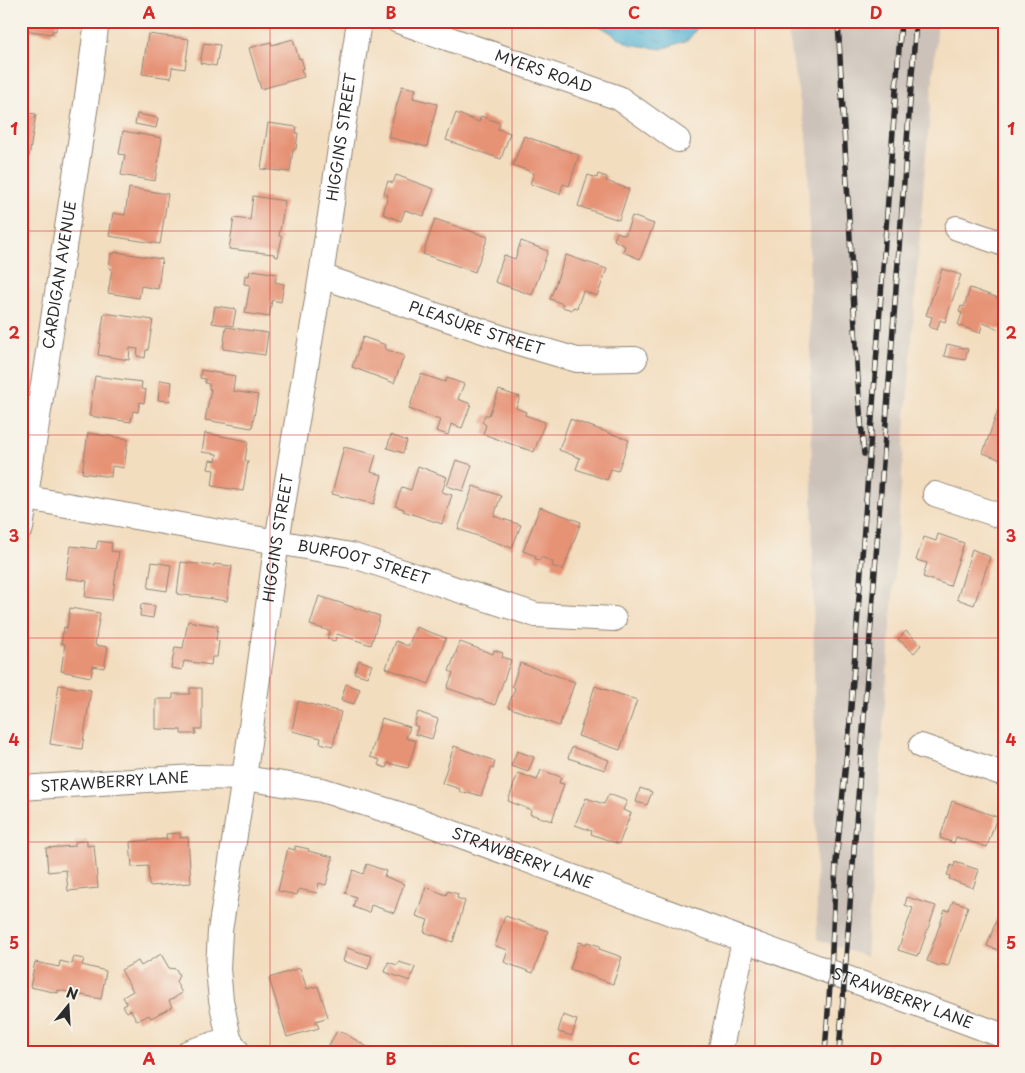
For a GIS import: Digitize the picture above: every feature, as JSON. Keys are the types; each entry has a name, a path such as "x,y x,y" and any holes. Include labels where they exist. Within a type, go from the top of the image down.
{"street":[{"name":"CARDIGAN AVENUE","path":"21,528 24,497 86,104 97,21"},
{"name":"HIGGINS STREET","path":"233,1046 221,1000 218,969 220,931 244,778 277,540 321,276 359,21"},
{"name":"MYERS ROAD","path":"398,21 619,98 678,140"},
{"path":"957,228 1004,244"},
{"name":"PLEASURE STREET","path":"321,276 509,340 578,360 635,359"},
{"path":"935,494 1004,517"},
{"name":"BURFOOT STREET","path":"24,497 277,540 351,555 536,615 614,619"},
{"path":"921,746 1004,774"},
{"name":"STRAWBERRY LANE","path":"21,788 194,777 244,778 322,790 421,821 1004,1036"},
{"path":"720,1052 744,941"},
{"path":"189,1052 233,1046"}],"shaded area":[{"path":"785,21 938,21 924,178 866,957 817,939 808,144"}],"water":[{"path":"592,21 696,21 698,27 688,40 661,49 629,44"}],"building":[{"path":"21,21 57,21 56,31 52,31 52,34 21,30"},
{"path":"148,34 189,39 185,69 172,67 171,78 142,74"},
{"path":"293,39 304,68 301,69 304,77 261,89 249,48 271,42 272,45"},
{"path":"204,43 220,45 216,66 200,63"},
{"path":"402,86 416,89 413,98 437,104 427,147 388,137"},
{"path":"21,112 36,114 29,157 21,155"},
{"path":"456,113 479,122 481,116 500,123 498,129 510,133 501,159 446,140"},
{"path":"137,114 158,118 156,128 135,124"},
{"path":"268,123 297,127 296,149 293,149 290,172 261,169"},
{"path":"123,131 162,138 155,181 121,175 125,155 119,154"},
{"path":"524,136 579,155 569,186 563,184 560,194 530,184 534,173 513,165"},
{"path":"21,174 27,175 24,200 28,201 26,215 21,215"},
{"path":"598,174 607,177 606,181 629,189 619,220 578,206 588,175 597,178"},
{"path":"396,175 434,189 424,216 405,210 401,221 383,214 388,195 384,193 388,181 393,183"},
{"path":"129,188 168,194 160,244 109,236 113,213 125,215"},
{"path":"253,196 285,201 279,236 282,237 278,257 274,256 274,254 229,249 234,218 250,220"},
{"path":"632,216 654,224 640,259 623,252 625,246 614,240 617,232 625,235"},
{"path":"435,219 488,237 475,272 423,254"},
{"path":"521,241 548,251 532,295 495,282 504,255 515,259"},
{"path":"115,252 162,259 158,289 141,286 139,298 108,293 112,269 109,268 111,253 114,254"},
{"path":"566,255 607,269 597,296 583,291 577,308 573,307 572,310 562,307 563,304 550,299"},
{"path":"942,269 961,275 945,322 940,320 937,330 929,327 932,317 926,315"},
{"path":"253,270 277,274 275,282 284,284 281,302 272,300 269,317 245,313 250,285 244,284 245,275 249,276 250,271 253,272"},
{"path":"970,288 1004,300 1004,323 1001,330 983,323 980,333 958,325 962,313 959,312 961,306 964,307"},
{"path":"215,306 236,309 233,326 212,323"},
{"path":"104,313 153,320 145,358 137,356 138,349 130,348 129,360 98,355"},
{"path":"226,327 268,333 265,355 223,349"},
{"path":"363,337 386,345 385,349 404,356 394,383 352,367"},
{"path":"947,344 968,349 965,360 944,356"},
{"path":"201,370 235,376 233,391 258,395 252,428 205,420 211,389 209,389 209,384 205,383 205,379 200,378"},
{"path":"421,374 445,382 447,378 464,384 458,399 471,404 462,428 451,424 448,435 436,431 440,420 409,409"},
{"path":"95,376 142,382 141,389 146,390 144,403 140,402 138,412 133,411 131,422 89,416"},
{"path":"160,380 172,382 170,401 158,400"},
{"path":"499,390 520,397 516,408 526,412 525,415 545,422 534,452 483,434 486,425 482,422 485,415 489,415"},
{"path":"998,410 1004,412 1004,461 983,453"},
{"path":"570,419 629,440 618,471 611,469 607,480 576,469 580,458 559,450"},
{"path":"88,433 128,439 124,468 112,466 111,477 82,473"},
{"path":"205,433 248,441 245,460 248,461 243,491 212,486 214,470 208,469 210,460 216,461 217,454 202,452"},
{"path":"391,435 407,441 403,453 387,448"},
{"path":"344,447 376,455 371,472 382,475 374,504 332,494"},
{"path":"456,460 472,465 463,491 447,486"},
{"path":"418,466 447,477 442,492 452,495 442,524 403,511 404,509 395,506 402,487 411,490"},
{"path":"473,486 501,496 494,516 521,525 512,548 458,529"},
{"path":"540,507 581,522 563,570 552,566 553,562 541,557 540,560 535,559 536,556 523,551"},
{"path":"938,534 964,543 950,586 923,577 927,563 916,560 924,537 936,541"},
{"path":"98,541 112,543 111,551 119,552 112,600 85,597 87,581 66,578 71,546 96,549"},
{"path":"972,549 990,557 974,605 957,599"},
{"path":"152,562 171,565 167,591 148,588"},
{"path":"181,562 232,566 227,601 177,594"},
{"path":"319,596 380,616 371,645 337,634 335,641 327,639 330,631 310,625"},
{"path":"141,604 155,606 153,618 140,616"},
{"path":"70,608 100,613 95,645 108,647 104,668 93,666 91,677 61,671 65,644 61,643 64,627 67,628"},
{"path":"188,621 218,626 216,640 219,641 217,657 212,657 211,665 184,661 182,670 171,668 175,647 183,648"},
{"path":"416,627 446,638 429,684 386,668 396,641 408,646"},
{"path":"906,631 921,645 914,653 898,639"},
{"path":"460,642 493,654 494,650 503,653 502,657 511,660 495,705 447,688 453,673 449,671"},
{"path":"359,660 372,665 367,677 354,673"},
{"path":"520,663 575,682 559,726 508,707 515,688 512,686"},
{"path":"346,684 360,689 354,704 341,700"},
{"path":"59,685 91,690 82,749 50,744"},
{"path":"595,686 637,700 620,750 578,736"},
{"path":"190,688 202,688 202,729 195,729 196,734 181,734 181,730 156,729 156,699 173,699 173,694 190,694"},
{"path":"298,701 341,712 333,746 320,743 321,738 292,731"},
{"path":"418,712 438,719 432,739 415,734 418,727 414,725"},
{"path":"382,718 410,727 406,738 416,741 408,768 388,763 386,768 378,765 380,760 370,757"},
{"path":"454,746 495,761 481,796 468,792 467,794 459,791 460,789 442,783"},
{"path":"572,747 609,760 605,770 568,758"},
{"path":"517,751 534,757 528,772 511,766"},
{"path":"541,770 561,777 559,783 564,784 552,821 530,814 531,810 508,801 518,773 537,780"},
{"path":"640,788 652,792 647,805 636,802"},
{"path":"609,794 627,801 623,810 631,813 619,844 591,834 592,831 575,825 586,798 604,804"},
{"path":"952,801 997,817 987,847 956,837 954,843 940,838"},
{"path":"180,833 180,838 188,837 191,883 149,886 148,866 132,867 130,842 167,839 166,834"},
{"path":"87,840 87,846 94,845 98,888 68,891 66,870 48,872 46,848 75,846 75,842"},
{"path":"295,846 333,857 326,885 319,883 317,893 299,889 297,895 278,891 288,848 295,850"},
{"path":"955,862 979,870 973,888 949,879 950,876 947,875 951,865 954,867"},
{"path":"367,864 386,871 384,876 404,884 394,913 371,905 369,913 353,907 356,897 345,893 353,870 363,874"},
{"path":"426,887 446,895 448,891 458,894 457,898 465,901 453,942 424,932 428,920 416,916"},
{"path":"907,897 936,906 917,956 898,950 913,908 905,905"},
{"path":"953,901 968,906 948,966 941,964 940,966 927,961 945,910 949,911"},
{"path":"505,916 548,931 533,973 504,962 508,950 495,946"},
{"path":"997,918 1004,921 1004,952 987,946"},
{"path":"579,942 600,946 599,949 622,957 613,984 570,969"},
{"path":"347,948 372,956 368,969 343,961"},
{"path":"161,954 169,968 176,969 179,975 176,982 182,993 169,1001 172,1007 151,1018 149,1015 137,1021 131,1010 127,1012 123,1006 127,1004 123,997 133,991 121,970 138,961 141,966"},
{"path":"74,957 84,959 82,965 106,971 101,999 58,990 58,993 30,987 35,962 59,967 60,961 72,964"},
{"path":"388,962 397,965 399,962 415,967 410,981 385,972"},
{"path":"300,968 307,989 318,986 328,1017 316,1021 319,1028 287,1037 269,978"},
{"path":"563,1015 577,1020 572,1036 558,1032"},
{"path":"337,1031 346,1034 375,1052 325,1052"}],"railway":[{"path":"838,21 859,399 864,454"},
{"path":"825,1052 836,862 850,721 901,21"},
{"path":"839,1052 916,21"}]}
